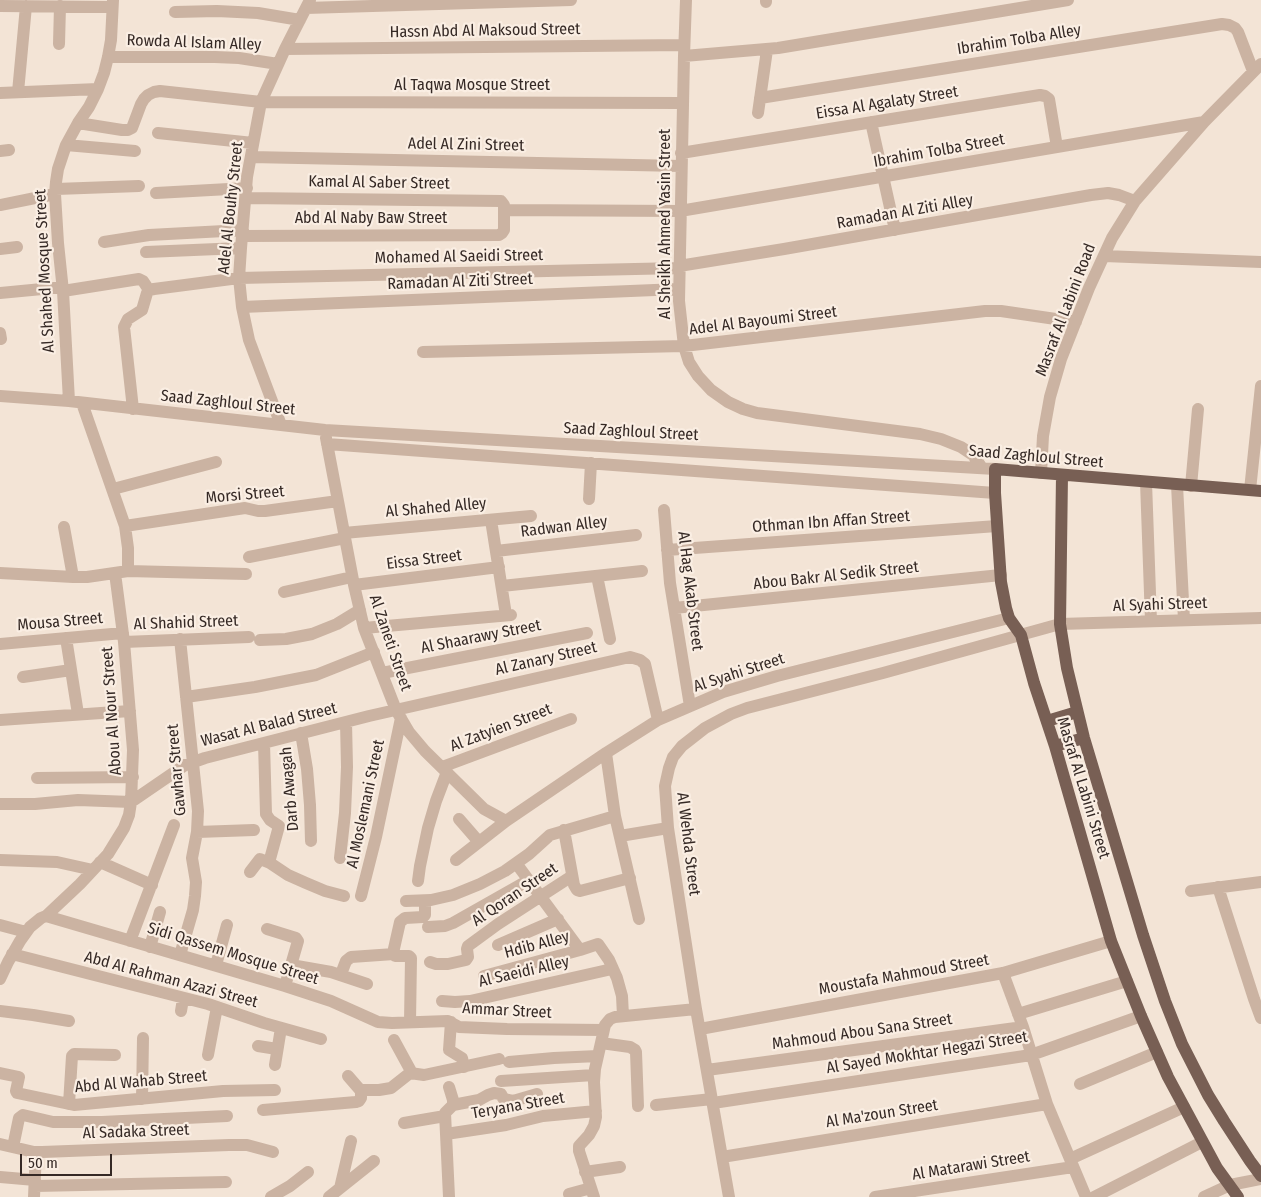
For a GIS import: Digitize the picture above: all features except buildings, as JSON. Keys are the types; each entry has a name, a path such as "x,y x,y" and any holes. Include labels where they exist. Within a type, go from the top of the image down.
{"main road":[{"name":"Saad Zaghloul Street","path":"988,468 1256,491"},
{"name":"Masraf Al Labini Street","path":"988,468 995,493 1001,575 1006,608 1021,635 1111,941 1168,1077 1217,1168 1238,1197"},
{"name":"Masraf Al Labini Street","path":"1062,475 1060,624 1067,668 1084,738 1143,935 1165,1001 1182,1044 1208,1095 1261,1177"},
{"path":"1046,721 1077,712"},
{"path":"1055,746 1084,738"}],"street":[{"path":"308,4 571,0"},
{"name":"Al Sheikh Ahmed Yasin Street","path":"686,0 682,103 679,301 684,346 689,362 698,376 710,390 743,409 757,413 920,434 941,439 961,447 988,468"},
{"name":"Hassn Abd Al Maksoud Street","path":"285,49 767,50 1068,0"},
{"path":"0,6 60,6 113,3"},
{"name":"Al Shahed Mosque Street","path":"75,402 58,243 55,191 58,169 66,145 98,89 108,57 113,23 113,3"},
{"name":"Adel Al Bouhy Street","path":"281,425 249,340 242,308 239,278 246,193 261,102 308,4"},
{"path":"18,92 26,6"},
{"path":"59,44 60,6"},
{"path":"175,12 225,11 258,13 300,20"},
{"name":"Ibrahim Tolba Alley","path":"760,98 1222,24 1230,24 1235,28 1257,68"},
{"path":"758,113 767,50"},
{"name":"Rowda Al Islam Alley","path":"108,57 231,58 278,64"},
{"name":"Masraf Al Labini Road","path":"1041,473 1043,436 1050,397 1061,359 1089,288 1112,238 1135,201 1204,122 1257,68"},
{"path":"0,93 98,89"},
{"name":"Al Taqwa Mosque Street","path":"78,123 128,130 132,128 144,99 154,92 160,91 261,102 682,103"},
{"name":"Eissa Al Agalaty Street","path":"681,159 871,122 1040,95 1045,96 1050,102 1057,147"},
{"path":"871,122 894,230"},
{"name":"Ibrahim Tolba Street","path":"680,211 1204,122"},
{"path":"158,133 253,142"},
{"path":"66,145 135,151"},
{"name":"Adel Al Zini Street","path":"251,157 681,159"},
{"path":"0,205 55,191 139,186"},
{"path":"156,193 246,193"},
{"name":"Kamal Al Saber Street","path":"246,193 501,201 504,204 504,210 680,211"},
{"name":"Ramadan Al Ziti Alley","path":"679,267 1108,193 1135,201"},
{"name":"Abd Al Naby Baw Street","path":"242,238 499,235 504,230 504,210"},
{"path":"104,242 149,235 242,238"},
{"path":"146,252 242,238"},
{"path":"0,249 17,247"},
{"path":"1104,256 1261,262"},
{"name":"Mohamed Al Saeidi Street","path":"150,290 239,278 679,267"},
{"path":"0,293 63,289 139,279 143,281 150,290 147,292 142,310 128,319 124,326 133,409"},
{"name":"Ramadan Al Ziti Street","path":"242,308 679,289"},
{"name":"Adel Al Bayoumi Street","path":"423,352 684,346 985,311 1076,322"},
{"path":"1256,491 1260,386"},
{"name":"Saad Zaghloul Street","path":"0,396 75,402 325,430 988,468"},
{"name":"Abou Al Nour Street","path":"0,979 7,959 30,927 46,916 108,854 124,828 131,802 133,750 123,638 122,572 128,548 125,526 113,488 75,402"},
{"path":"1190,486 1198,409"},
{"name":"Al Zaneti Street","path":"325,430 353,581 364,628 398,714 409,732 425,751 484,809 506,821"},
{"name":"Saad Zaghloul Street","path":"327,444 995,493"},
{"path":"113,488 216,462"},
{"path":"589,499 591,463"},
{"path":"1146,482 1151,621"},
{"path":"1177,485 1184,620"},
{"name":"Morsi Street","path":"125,526 245,508 265,511 338,501"},
{"name":"Al Hag Akab Street","path":"664,510 674,608 690,706"},
{"name":"Al Shahed Alley","path":"249,557 344,535 531,516"},
{"path":"364,628 509,615 491,520"},
{"name":"Othman Ibn Affan Street","path":"667,550 997,526"},
{"path":"64,527 73,577"},
{"name":"Radwan Alley","path":"496,551 636,535"},
{"name":"Eissa Street","path":"284,592 353,581 499,567"},
{"path":"502,586 642,571"},
{"path":"0,573 73,577 122,572 246,574"},
{"name":"Abou Bakr Al Sedik Street","path":"674,608 1001,575"},
{"path":"597,576 610,639"},
{"name":"Al Shahid Street","path":"123,638 286,639 312,634 337,624 360,610"},
{"name":"Al Syahi Street","path":"456,860 506,821 606,753 658,720 690,706 732,689 777,676 1010,618"},
{"name":"Al Syahi Street","path":"1060,624 1261,618"},
{"name":"Al Wehda Street","path":"729,1197 696,1009 668,828 665,786 673,757 682,746 705,728 730,714 747,708 1060,624"},
{"name":"Al Shaarawy Street","path":"382,673 587,633"},
{"path":"66,638 78,714"},
{"name":"Mousa Street","path":"0,644 66,638 123,638"},
{"name":"Gawhar Street","path":"180,639 198,811 197,832 192,858 196,882 195,896 193,910 180,955"},
{"path":"877,650 883,673"},
{"path":"186,697 316,675 374,652"},
{"name":"Al Zanary Street","path":"398,714 630,657 640,660 645,664 658,720"},
{"path":"23,677 71,670"},
{"path":"0,720 130,710"},
{"name":"Wasat Al Balad Street","path":"131,802 193,762 346,722 398,714"},
{"name":"Al Moslemani Street","path":"361,896 380,820 398,714"},
{"name":"Al Zatyien Street","path":"445,770 570,718"},
{"path":"340,858 347,777 346,722"},
{"name":"Darb Awagah","path":"301,733 307,769 311,841"},
{"path":"264,743 266,814 270,820 279,826 270,863"},
{"path":"606,753 615,816 639,919"},
{"path":"418,881 428,828 445,770"},
{"path":"37,778 133,777"},
{"path":"0,804 34,804 78,800 131,802"},
{"path":"406,901 426,901 453,895 505,871 550,835 615,816"},
{"path":"459,818 479,842"},
{"path":"130,941 174,825"},
{"path":"620,836 668,828"},
{"path":"197,832 254,830"},
{"path":"564,830 572,876 577,890 580,891 630,878"},
{"path":"250,872 260,859 306,884 344,896"},
{"path":"0,860 57,862 97,866 152,885"},
{"path":"516,863 580,950"},
{"name":"Al Qoran Street","path":"430,962 448,964 466,960 468,957 468,946 572,876"},
{"path":"428,927 445,926 453,923 529,880"},
{"path":"1191,891 1261,882"},
{"path":"1218,887 1261,1018"},
{"path":"394,954 400,922 405,918 423,917 426,901"},
{"path":"150,946 160,912"},
{"name":"Sidi Qassem Mosque Street","path":"46,916 285,986 331,1001 378,1022 410,1022"},
{"path":"498,945 558,920"},
{"path":"0,924 26,932"},
{"path":"216,965 227,925"},
{"path":"267,929 298,939 285,986"},
{"name":"Moustafa Mahmoud Street","path":"700,1030 1002,973 1111,941"},
{"name":"Hdib Alley","path":"484,976 598,944 612,968"},
{"path":"342,974 346,961 351,958 394,954 396,956 409,956 411,958 410,1022"},
{"name":"Abd Al Rahman Azazi Street","path":"7,959 182,1005 217,1007 246,1018 321,1039"},
{"path":"292,965 342,974 367,984"},
{"path":"612,968 622,996 623,1016"},
{"name":"Al Saeidi Alley","path":"442,1001 470,1001 612,968"},
{"path":"1002,973 1018,1014 1047,1104 1086,1197"},
{"path":"1018,1014 1127,981"},
{"path":"208,1055 217,1007"},
{"path":"569,1194 593,1193 579,1150 594,1126 596,1117 594,1074 607,1022 614,1017 696,1009"},
{"path":"0,1011 33,1014 69,1021"},
{"name":"Al Sayed Mokhtar Hegazi Street","path":"656,1105 712,1101 1031,1054 1141,1016"},
{"name":"Ammar Street","path":"410,1022 451,1022 459,1027 507,1029 601,1043"},
{"path":"451,1022 449,1050 462,1058 464,1067"},
{"name":"Mahmoud Abou Sana Street","path":"707,1070 1022,1026"},
{"path":"274,1065 281,1028"},
{"path":"142,1099 143,1038"},
{"path":"394,1040 399,1061 412,1073 424,1075 504,1061 554,1058 601,1043 630,1047 636,1052 638,1106"},
{"path":"258,1046 277,1049"},
{"path":"1080,1084 1157,1052"},
{"path":"69,1104 72,1056 74,1054 115,1055"},
{"name":"Abd Al Wahab Street","path":"0,1073 20,1077 17,1093 79,1105 223,1091 275,1090"},
{"path":"361,1091 391,1088 412,1073"},
{"path":"501,1081 594,1074"},
{"path":"263,1110 359,1101 361,1091 348,1076"},
{"path":"449,1087 453,1104"},
{"path":"449,1197 446,1111 453,1104 480,1100 494,1093 501,1094 503,1098 513,1101 536,1094"},
{"name":"Al Ma'zoun Street","path":"722,1157 1047,1104"},
{"name":"Al Matarawi Street","path":"875,1197 1071,1163 1184,1107"},
{"name":"Teryana Street","path":"446,1134 506,1126 543,1116 596,1111"},
{"path":"13,1147 19,1118 23,1115 53,1122 102,1122 227,1116"},
{"path":"404,1123 445,1116"},
{"path":"340,1188 351,1141"},
{"path":"1094,1197 1202,1142"},
{"name":"Al Sadaka Street","path":"0,1144 36,1152 229,1145 246,1145 273,1152"},
{"path":"35,1187 36,1152"},
{"path":"329,1197 374,1161"},
{"path":"585,1172 620,1167"},
{"path":"272,1197 308,1172"},
{"path":"1204,1197 1230,1186 1261,1177"},
{"path":"0,1178 35,1187 226,1182"}]}
